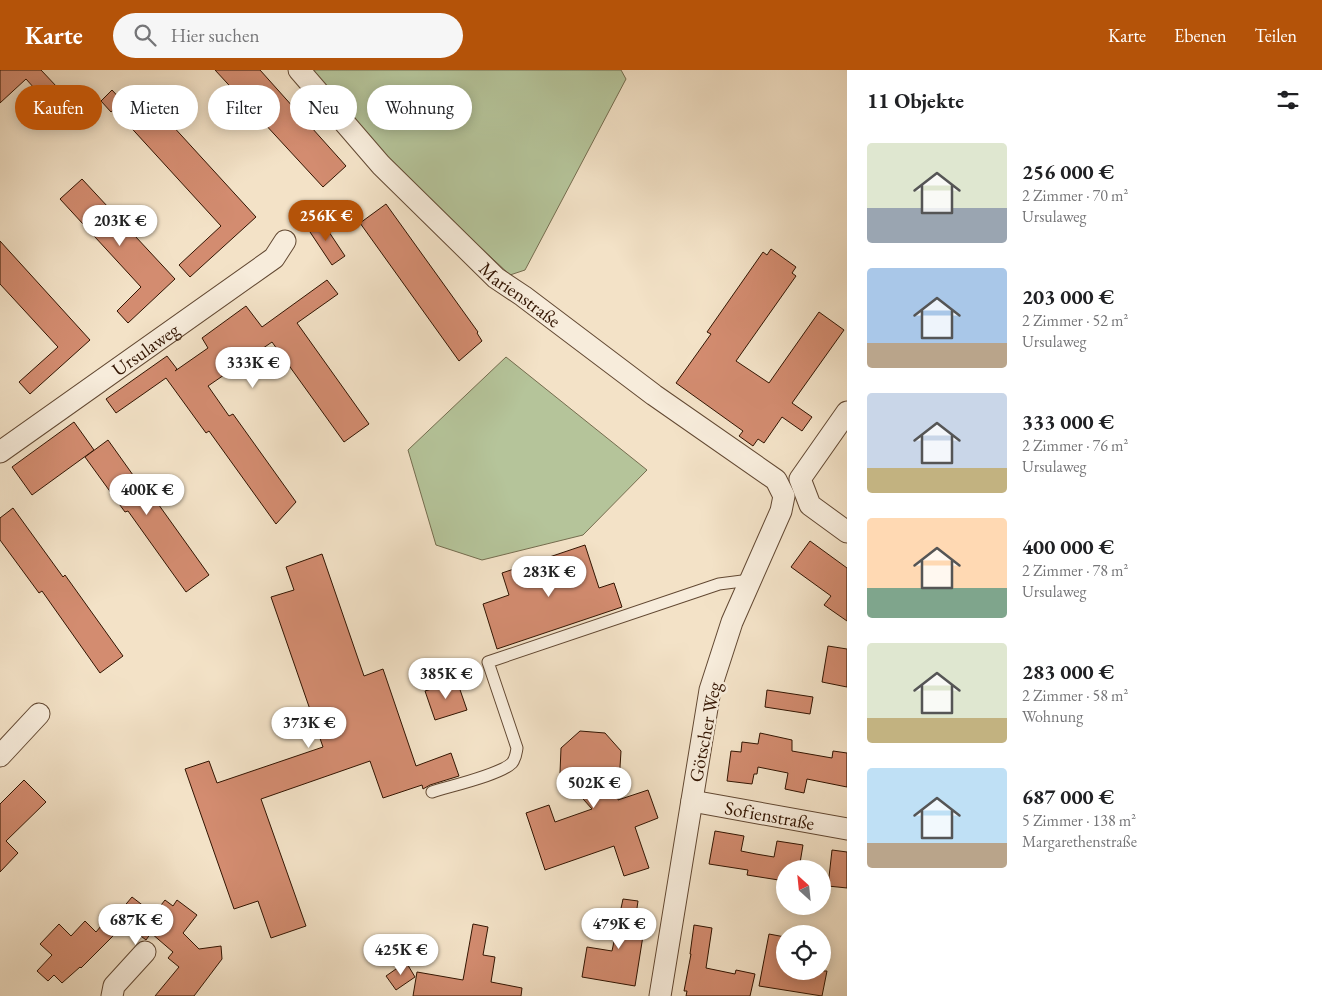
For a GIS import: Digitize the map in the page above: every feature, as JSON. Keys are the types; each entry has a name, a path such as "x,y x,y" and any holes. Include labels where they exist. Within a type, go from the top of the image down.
{"street":[{"name":"Marienstraße","path":"299,70 381,165 496,278 524,296 654,395 776,480"},
{"name":"Ursulaweg","path":"0,452 274,258 285,241"},
{"path":"847,412 800,479 810,505 847,532"},
{"name":"Götscher Weg","path":"660,996 710,690 732,622 781,511 784,496 776,480"},
{"path":"0,756 39,714"},
{"name":"Sofienstraße","path":"692,801 847,829"},
{"path":"112,996 114,986 145,952"}],"lane":[{"path":"432,792 500,770 511,764 516,757 517,748 488,662 719,584 750,580"}],"green space":[{"path":"310,70 621,70 626,79 525,270 510,275 386,159 357,125 357,85 323,85"},
{"path":"506,357 647,470 583,535 482,560 436,545 408,450"}],"building":[{"path":"0,70 41,70 55,85 31,85 26,79 20,85 15,85 15,89 0,103"},
{"path":"215,70 260,70 273,85 229,85"},
{"path":"112,90 111,112 102,102"},
{"path":"280,92 290,103 290,130 314,130 346,166 323,187 270,130 280,130"},
{"path":"133,130 176,130 256,217 190,277 179,265 221,226"},
{"path":"82,179 175,279 128,323 117,311 141,287 60,199"},
{"path":"386,204 478,332 482,341 459,361 360,223"},
{"path":"321,220 345,256 332,265 308,229"},
{"path":"0,241 90,340 30,394 19,382 58,347 0,284"},
{"path":"771,249 796,267 792,273 796,276 736,361 769,383 819,312 844,330 792,403 812,417 802,431 782,417 764,443 758,439 753,446 739,436 743,431 676,383 711,334 707,332 763,252 767,255"},
{"path":"327,280 338,294 297,323 369,424 344,442 272,342 208,386 229,416 233,414 296,502 276,524 209,431 206,433 166,378 116,413 106,399 167,356 177,369 175,371 208,348 202,338 246,306 262,327"},
{"path":"74,422 94,450 32,495 12,467"},
{"path":"108,440 148,496 151,494 209,575 186,592 128,511 125,512 85,457"},
{"path":"13,508 63,577 65,575 123,656 100,673 42,591 39,593 0,540 0,518"},
{"path":"810,541 847,568 847,621 824,605 831,596 791,567"},
{"path":"585,545 599,588 614,583 622,607 497,649 483,604 509,595 502,573"},
{"path":"322,554 364,676 383,669 416,766 451,753 459,776 423,789 422,785 383,798 370,761 261,799 306,926 271,938 258,901 234,909 185,769 209,761 217,783 323,747 271,597 294,590 286,567"},
{"path":"828,646 847,649 847,687 822,682"},
{"path":"457,681 467,710 435,720 425,691"},
{"path":"767,690 813,697 810,714 765,707"},
{"path":"580,731 605,733 621,751 618,800 648,790 658,818 635,827 649,868 624,876 614,846 545,870 526,813 549,805 555,822 592,809 560,773 561,748"},
{"path":"760,733 792,740 792,751 832,758 833,751 847,753 847,787 807,779 804,793 785,789 788,773 758,767 752,784 727,781 731,751 741,752 742,742 758,744"},
{"path":"24,780 46,802 6,841 18,853 0,872 0,804"},
{"path":"715,831 744,836 741,851 774,857 777,841 803,845 800,860 776,860 776,880 747,875 748,870 709,864"},
{"path":"832,850 847,852 847,888 831,886"},
{"path":"132,897 154,914 165,900 173,906 177,900 197,915 183,933 199,949 221,946 222,959 194,996 155,996 179,967 168,958 173,952 151,933 146,940 128,926 121,935 117,932 81,968 62,983 54,975 48,981 37,971 52,955 40,944 59,924 71,936 85,921 96,932 112,913 116,916"},
{"path":"623,899 638,901 636,915 646,917 635,986 582,977 587,947 612,951"},
{"path":"473,924 488,927 483,955 495,957 491,982 522,988 521,996 413,996 417,972 463,980"},
{"path":"694,925 712,928 706,968 735,974 736,970 755,974 750,996 686,996 687,991 684,991"},
{"path":"769,934 776,935 776,980 825,980 822,996 759,986"},
{"path":"406,962 415,977 396,990 386,976"}]}
